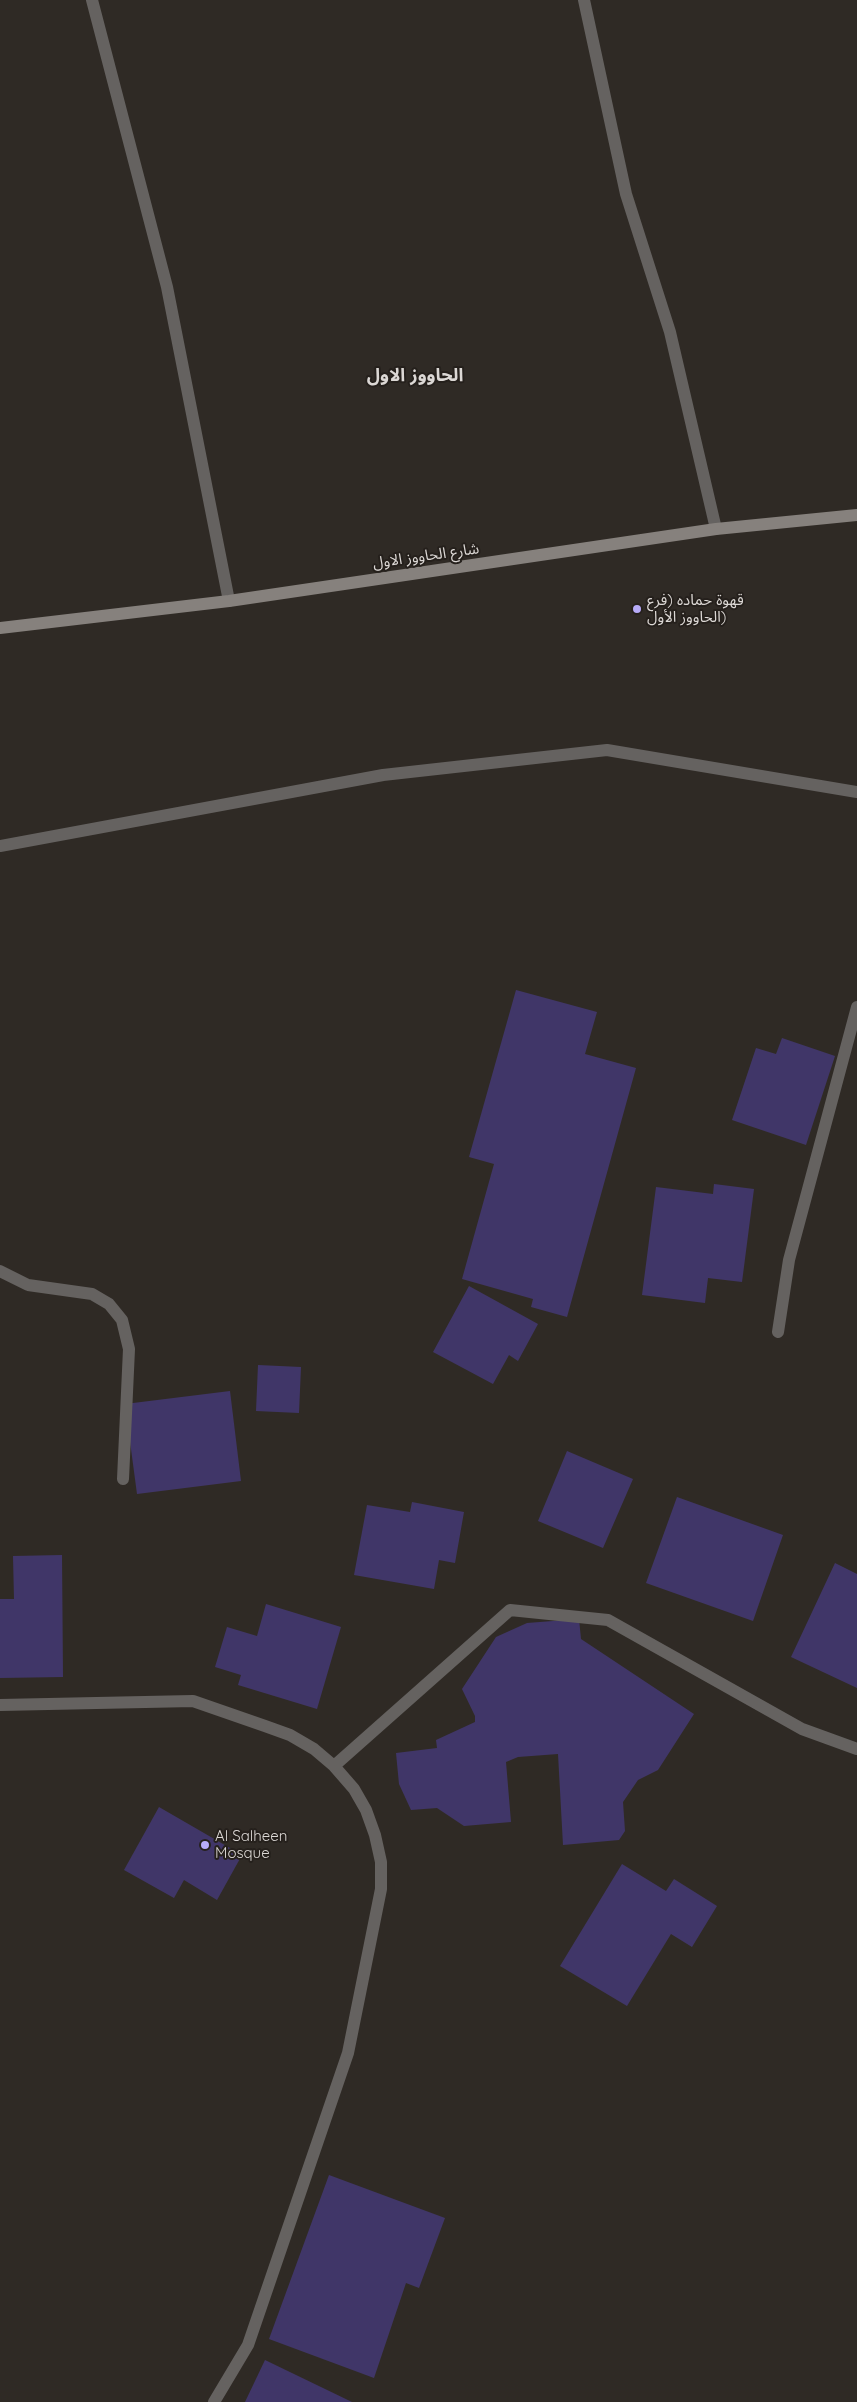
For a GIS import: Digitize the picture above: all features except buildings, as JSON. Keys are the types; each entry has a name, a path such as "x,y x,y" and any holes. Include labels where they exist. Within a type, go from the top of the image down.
{"main road":[{"name":"شارع الحاووز الاول","path":"0,628 229,601 716,530 857,515"}],"street":[{"path":"92,0 167,287 229,601"},
{"path":"584,0 626,194 670,332 716,530"},
{"path":"0,846 383,776 607,750 857,792"},
{"path":"778,1332 788,1260 857,1007"},
{"path":"0,1271 28,1284 92,1294 109,1304 122,1320 128,1348 123,1479"},
{"path":"334,1766 510,1610 608,1620 802,1729 857,1749"},
{"path":"0,1705 193,1701 290,1735 314,1749 334,1766 354,1789 366,1810 376,1836 381,1862 381,1889 348,2053 248,2345 214,2402"}],"place":[{"name":"قهوة حماده (فرع الحاووز الأول)","path":"637,609"},
{"name":"Al Salheen Mosque","path":"205,1845"}],"district":[{"name":"الحاووز الاول","path":"415,376"}]}
